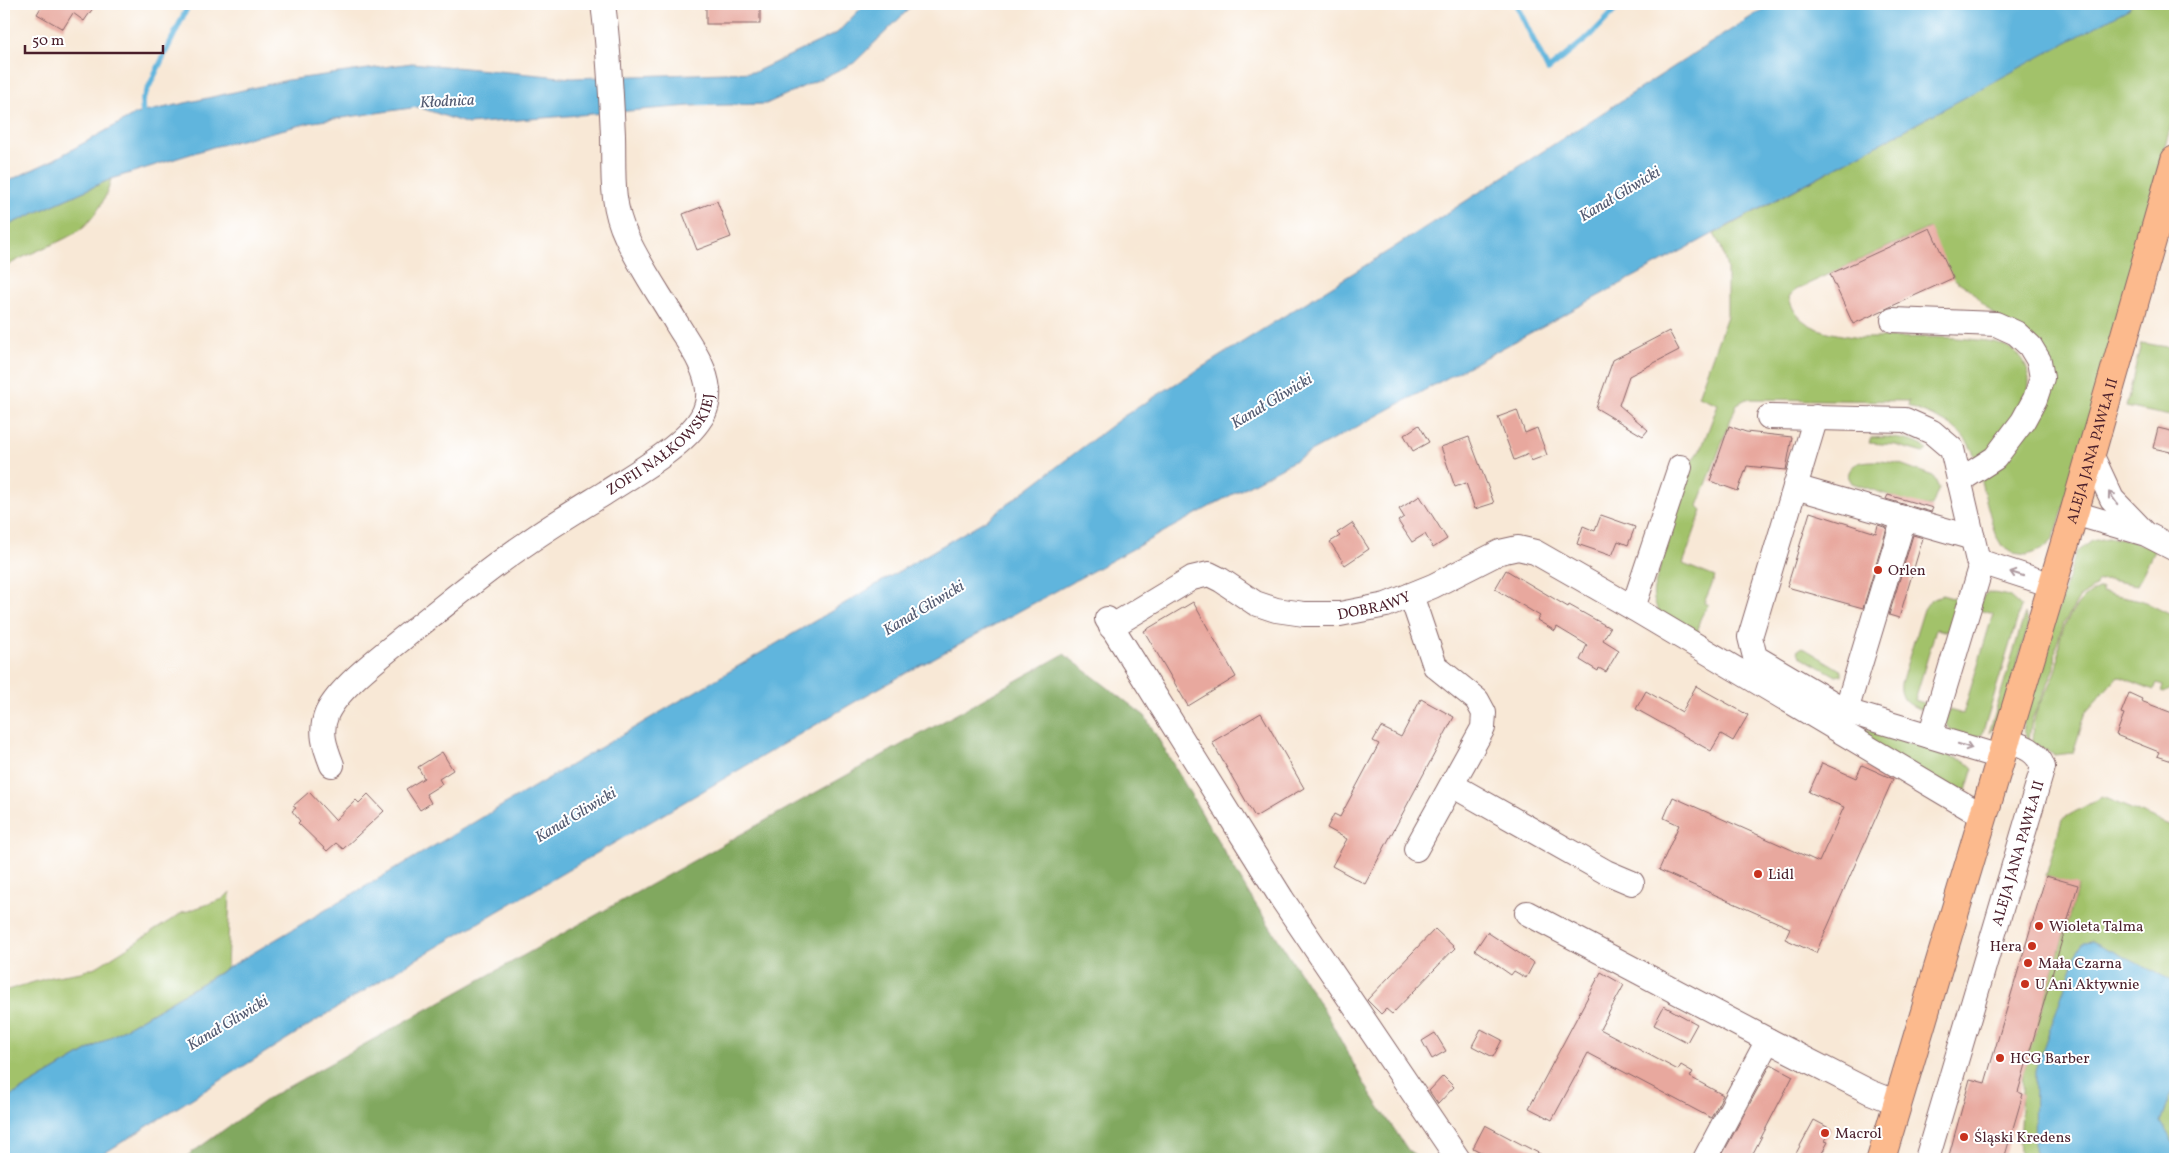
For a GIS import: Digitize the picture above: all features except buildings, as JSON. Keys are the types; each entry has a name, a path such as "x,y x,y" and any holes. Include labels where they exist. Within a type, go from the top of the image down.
{"main road":[{"name":"ALEJA JANA PAWŁA II","path":"1881,1159 2074,513 2175,160"}],"street":[{"name":"ZOFII NAŁKOWSKIEJ","path":"332,765 323,744 322,732 327,714 344,691 376,661 485,573 527,543 643,468 690,433 702,416 708,390 704,374 694,352 634,253 624,232 616,206 612,174 613,138 608,40 603,4"},
{"path":"1892,320 1996,324 2016,333 2030,346 2039,361 2042,378 2035,399 2023,421 1995,458 1959,481"},
{"path":"1769,417 1905,420 1932,432 1952,449 1978,561 1982,564 2052,584"},
{"path":"1816,417 1750,637 1756,657 1846,711 1930,736 2003,748"},
{"path":"2091,454 2112,499 2146,534"},
{"path":"1633,608 1680,467"},
{"path":"1795,486 1973,538"},
{"path":"2074,513 2146,534 2175,549"},
{"path":"1846,711 1904,518"},
{"name":"DOBRAWY","path":"1458,1159 1282,899 1109,623 1192,578 1209,574 1255,603 1276,610 1304,614 1340,614 1386,605 1433,586 1500,552 1518,548 1535,552 1633,608 1983,816"},
{"path":"1930,736 1982,564"},
{"path":"1411,595 1435,666 1477,700 1484,713 1483,728 1416,849"},
{"name":"ALEJA JANA PAWŁA II","path":"1927,1159 2043,767 2039,756 2028,747 2003,748"},
{"path":"1452,785 1606,872 1632,883"},
{"path":"1526,913 1768,1040 1870,1092 1898,1103"},
{"path":"1705,1159 1768,1040"}],"green space":[{"path":"2135,4 2175,4 2175,108 2071,487 2053,540 2043,549 2027,555 2013,553 2002,546 1995,534 1979,474 2005,456 2030,423 2044,392 2046,381 2043,360 2039,350 2023,332 1997,317 1970,290 1954,278 1945,265 1929,228 1795,290 1789,297 1793,308 1799,317 1807,323 1826,332 1859,338 1963,338 1995,342 2009,348 2021,358 2028,372 2029,380 2022,406 2006,432 1993,448 1977,462 1966,439 1950,425 1908,406 1909,401 1746,399 1737,404 1734,411 1698,506 1702,510 1683,564 1715,577 1704,603 1708,605 1698,626 1698,630 1703,638 1844,722 1965,761 1973,768 1965,794 1952,794 1692,642 1671,626 1655,604 1654,588 1692,460 1702,447 1718,404 1698,396 1727,316 1727,268 1721,247 1714,234"},
{"path":"111,179 103,202 88,223 82,228 66,238 21,258 4,268 4,227"},
{"path":"2141,343 2175,348 2175,417 2126,407"},
{"path":"1886,437 1914,442 1927,450 1923,453 1895,445 1869,443 1871,438"},
{"path":"1880,461 1897,463 1933,476 1939,488 1932,506 1921,506 1852,483 1848,476 1852,467 1860,462"},
{"path":"2120,538 2155,549 2137,585 2110,580 2098,581 2095,587 2080,597 2064,623 2056,646 2055,668 2032,719 2029,740 2024,731 2023,720 2076,553 2092,541"},
{"path":"2102,588 2102,592 2141,600 2175,617 2175,687 2164,693 2161,692 2163,685 2157,683 2154,690 2118,676 2086,712 2073,753 2054,755 2032,742 2033,723 2057,668 2059,644 2068,619 2080,602 2094,591"},
{"path":"1989,592 2009,596 2021,607 1982,735 1966,736 1951,730 1945,722 1949,710 1963,714 1993,614 1977,609 1984,595"},
{"path":"1942,595 1960,600 1953,633 1936,629 1915,700 1930,705 1924,710 1910,704 1903,698 1901,683 1924,609 1931,599"},
{"path":"2025,613 2028,628 2000,720 1989,733"},
{"path":"1802,647 1842,671 1842,675 1836,676 1800,656 1797,650"},
{"path":"1064,654 1145,716 1249,894 1327,1015 1365,1085 1408,1150 1421,1159 183,1159 270,1097"},
{"path":"2102,797 2175,827 2175,1159 2021,1159 2019,1142 2023,1074 2078,886 2046,876 2062,819"},
{"path":"230,892 227,968 4,1100 4,991 98,966 182,913 223,899"}],"water":[{"name":"Kłodnica","path":"865,4 914,4 854,63 766,104 690,106 468,124 418,107 313,122 213,147 111,179 4,227 4,183 53,160 136,114 288,80 412,63 572,78 755,72 837,33"},
{"name":"Kanał Gliwicki","path":"1771,4 2129,4 2130,8 1231,495 870,693 396,971 95,1159 4,1159 4,1100 989,518 1124,416 1390,250"},
{"path":"2092,941 2175,982 2175,1085 2161,1122 2175,1146 2175,1159 2039,1159 2034,1149 2035,1071 2078,950 2084,942"}],"waterway":[{"path":"143,119 142,101 189,4"},
{"path":"1516,4 1548,70 1590,36 1621,4"}],"place":[{"name":"Orlen","path":"1878,570"},
{"name":"Lidl","path":"1758,874"},
{"name":"Wioleta Talma","path":"2039,926"},
{"name":"Hera","path":"2032,946"},
{"name":"Mała Czarna","path":"2028,963"},
{"name":"U Ani Aktywnie","path":"2025,984"},
{"name":"HCG Barber","path":"2000,1058"},
{"name":"Macrol","path":"1825,1133"},
{"name":"Śląski Kredens","path":"1964,1137"}]}
